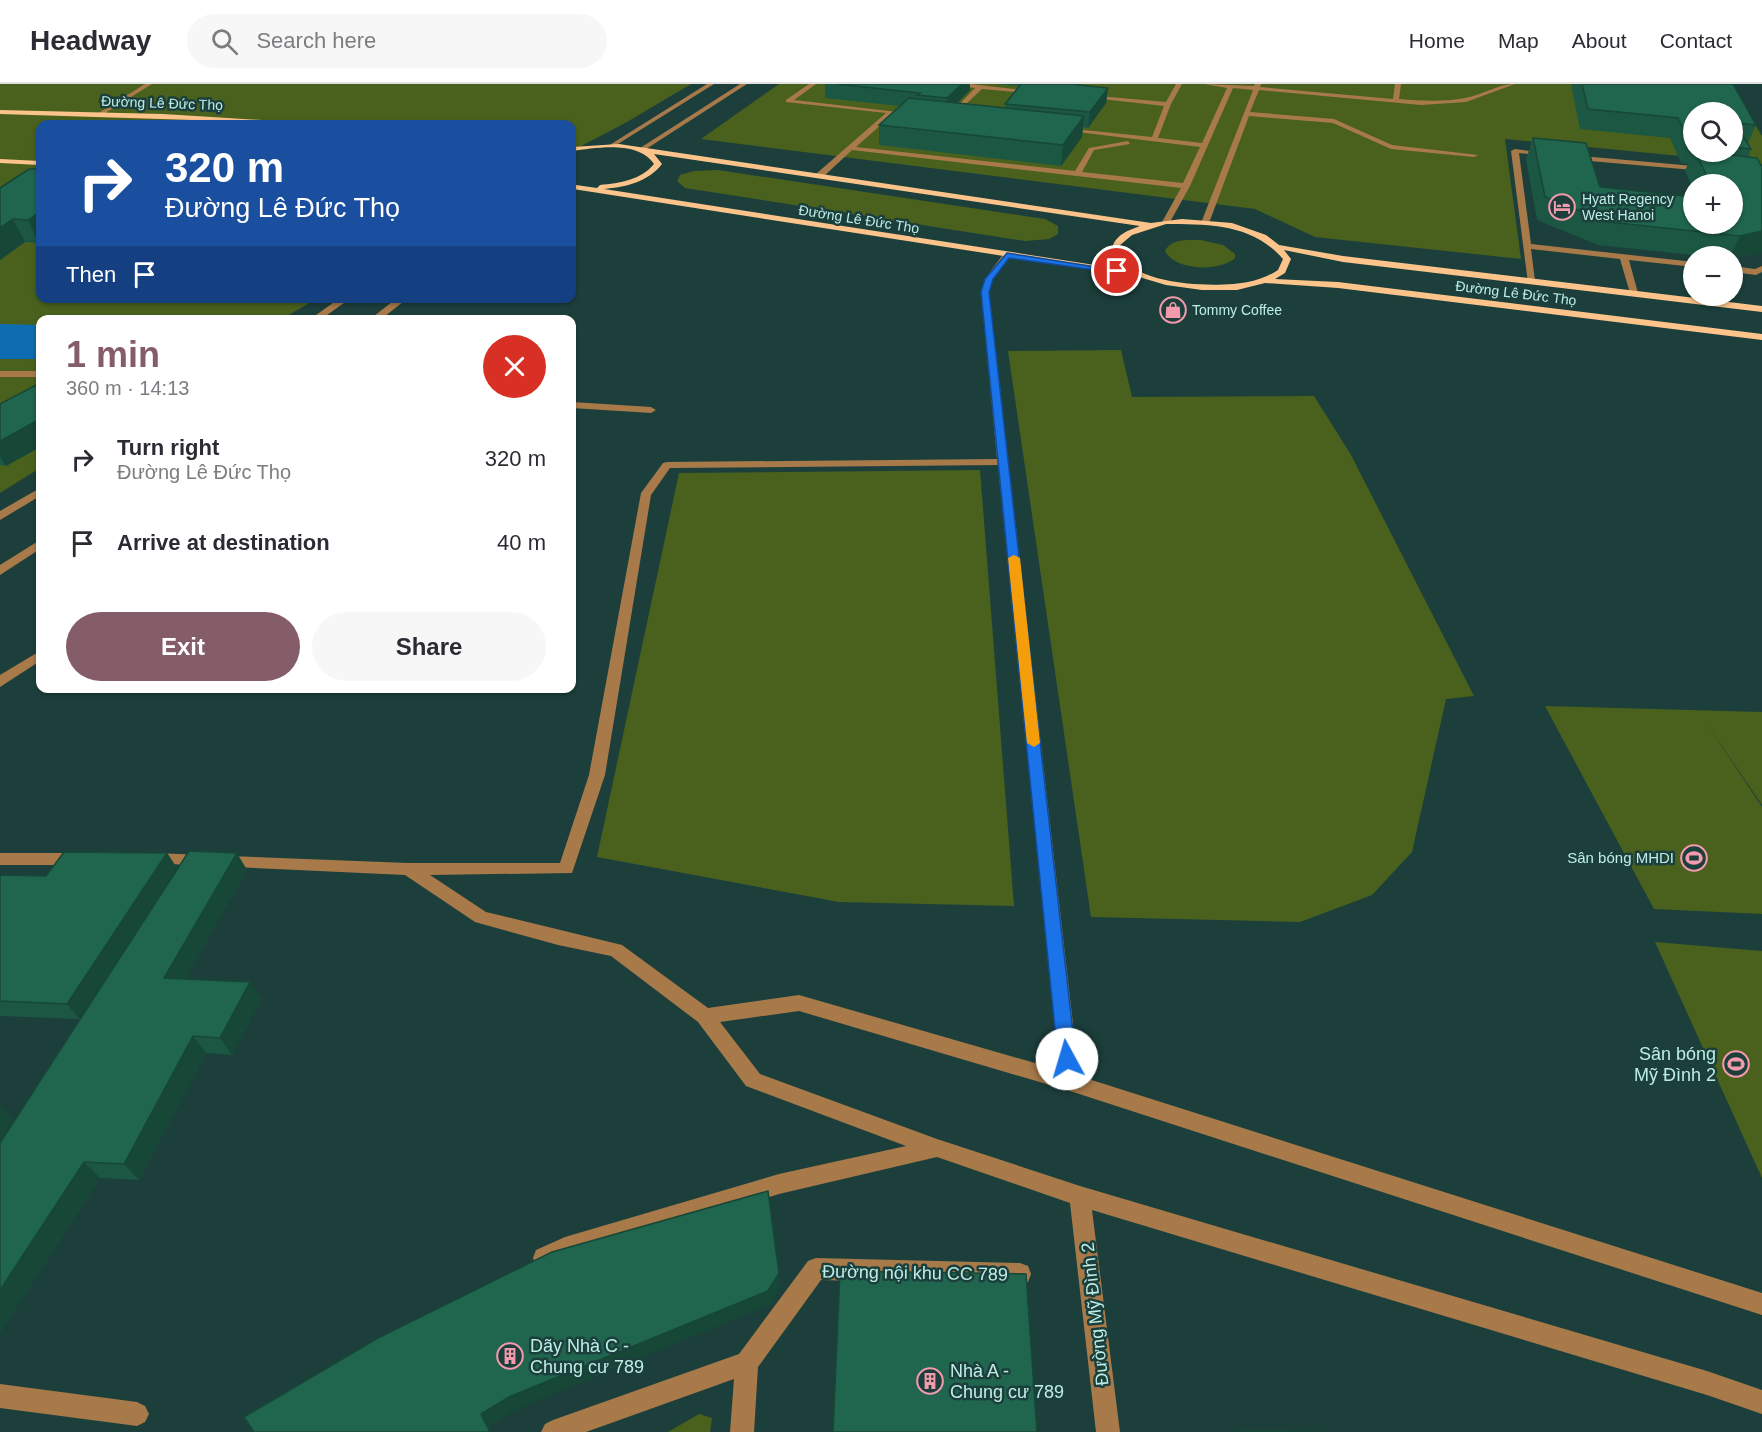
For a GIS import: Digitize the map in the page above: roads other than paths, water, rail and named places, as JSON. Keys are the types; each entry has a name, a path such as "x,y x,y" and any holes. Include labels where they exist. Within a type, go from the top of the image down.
{"main road":[{"name":"Đường Lê Đức Thọ","path":"0,112 233,120"},
{"path":"576,141 1150,225"},
{"path":"576,148 611,146"},
{"path":"576,188 626,183 654,171 658,164 656,157 640,150"},
{"path":"0,161 36,163"},
{"name":"Đường Lê Đức Thọ","path":"576,188 1139,274 1196,287 1230,287 1266,281 1338,285 1762,337"},
{"name":"Đường Lê Đức Thọ","path":"1150,225 1166,222 1205,223 1245,230 1279,247 1343,259 1762,309"},
{"path":"1139,274 1119,260 1114,251 1115,243 1122,235 1150,225"},
{"path":"1266,281 1282,271 1287,259 1279,247"}],"street":[{"path":"100,114 149,84"},
{"path":"611,146 711,84"},
{"path":"640,150 744,84"},
{"path":"813,84 788,101 926,116"},
{"path":"950,84 1043,93"},
{"path":"1154,140 1168,104 1179,84"},
{"path":"1207,84 1257,86 1396,101 1431,102 1467,100 1512,84"},
{"path":"1396,101 1398,84"},
{"path":"1166,222 1186,186 1231,85"},
{"path":"1205,223 1257,86"},
{"path":"949,118 980,87"},
{"path":"1014,99 1020,91"},
{"path":"1077,96 1168,104"},
{"path":"819,176 891,112"},
{"path":"1247,114 1334,122 1391,147 1474,155"},
{"path":"937,117 960,119"},
{"path":"1050,129 1204,145"},
{"path":"1077,174 1095,147 1131,143 1139,138"},
{"path":"851,148 1186,186"},
{"path":"1531,281 1515,151 1550,155"},
{"path":"1561,156 1714,170"},
{"path":"1527,246 1683,264"},
{"path":"1007,255 989,279 985,292 1070,1082"},
{"path":"1624,257 1634,293"},
{"path":"1743,270 1756,272 1762,269"},
{"path":"321,315 339,303"},
{"path":"380,315 397,303"},
{"path":"0,374 36,374"},
{"path":"576,405 651,410"},
{"path":"135,859 408,869 566,869 597,775 645,495 667,465 1004,462"},
{"path":"0,516 36,494"},
{"path":"0,571 36,547"},
{"path":"0,682 36,658"},
{"path":"0,859 99,859"},
{"path":"182,879 194,860"},
{"path":"408,869 481,917 558,938 616,950 705,1016 753,1080 937,1148 1080,1196 1707,1383 1762,1402"},
{"path":"705,1016 799,1003 1070,1082 1762,1304"},
{"path":"522,1269 565,1248 779,1184 937,1148"},
{"name":"Đường Mỹ Đình 2","path":"1080,1196 1108,1432"},
{"name":"Đường nội khu CC 789","path":"747,1363 816,1269 1021,1274"},
{"path":"553,1432 747,1363 742,1432"},
{"path":"0,1396 137,1414"}],"water":[{"path":"0,324 36,325 36,359 0,359"}],"place":[{"name":"Hyatt Regency West Hanoi","path":"1562,207"},
{"name":"Tommy Coffee","path":"1173,310"},
{"name":"Sân bóng MHDI","path":"1694,858"},
{"name":"Sân bóng Mỹ Đình 2","path":"1736,1064"},
{"name":"Dãy Nhà C - Chung cư 789","path":"510,1356"},
{"name":"Nhà A - Chung cư 789","path":"930,1381"}]}
